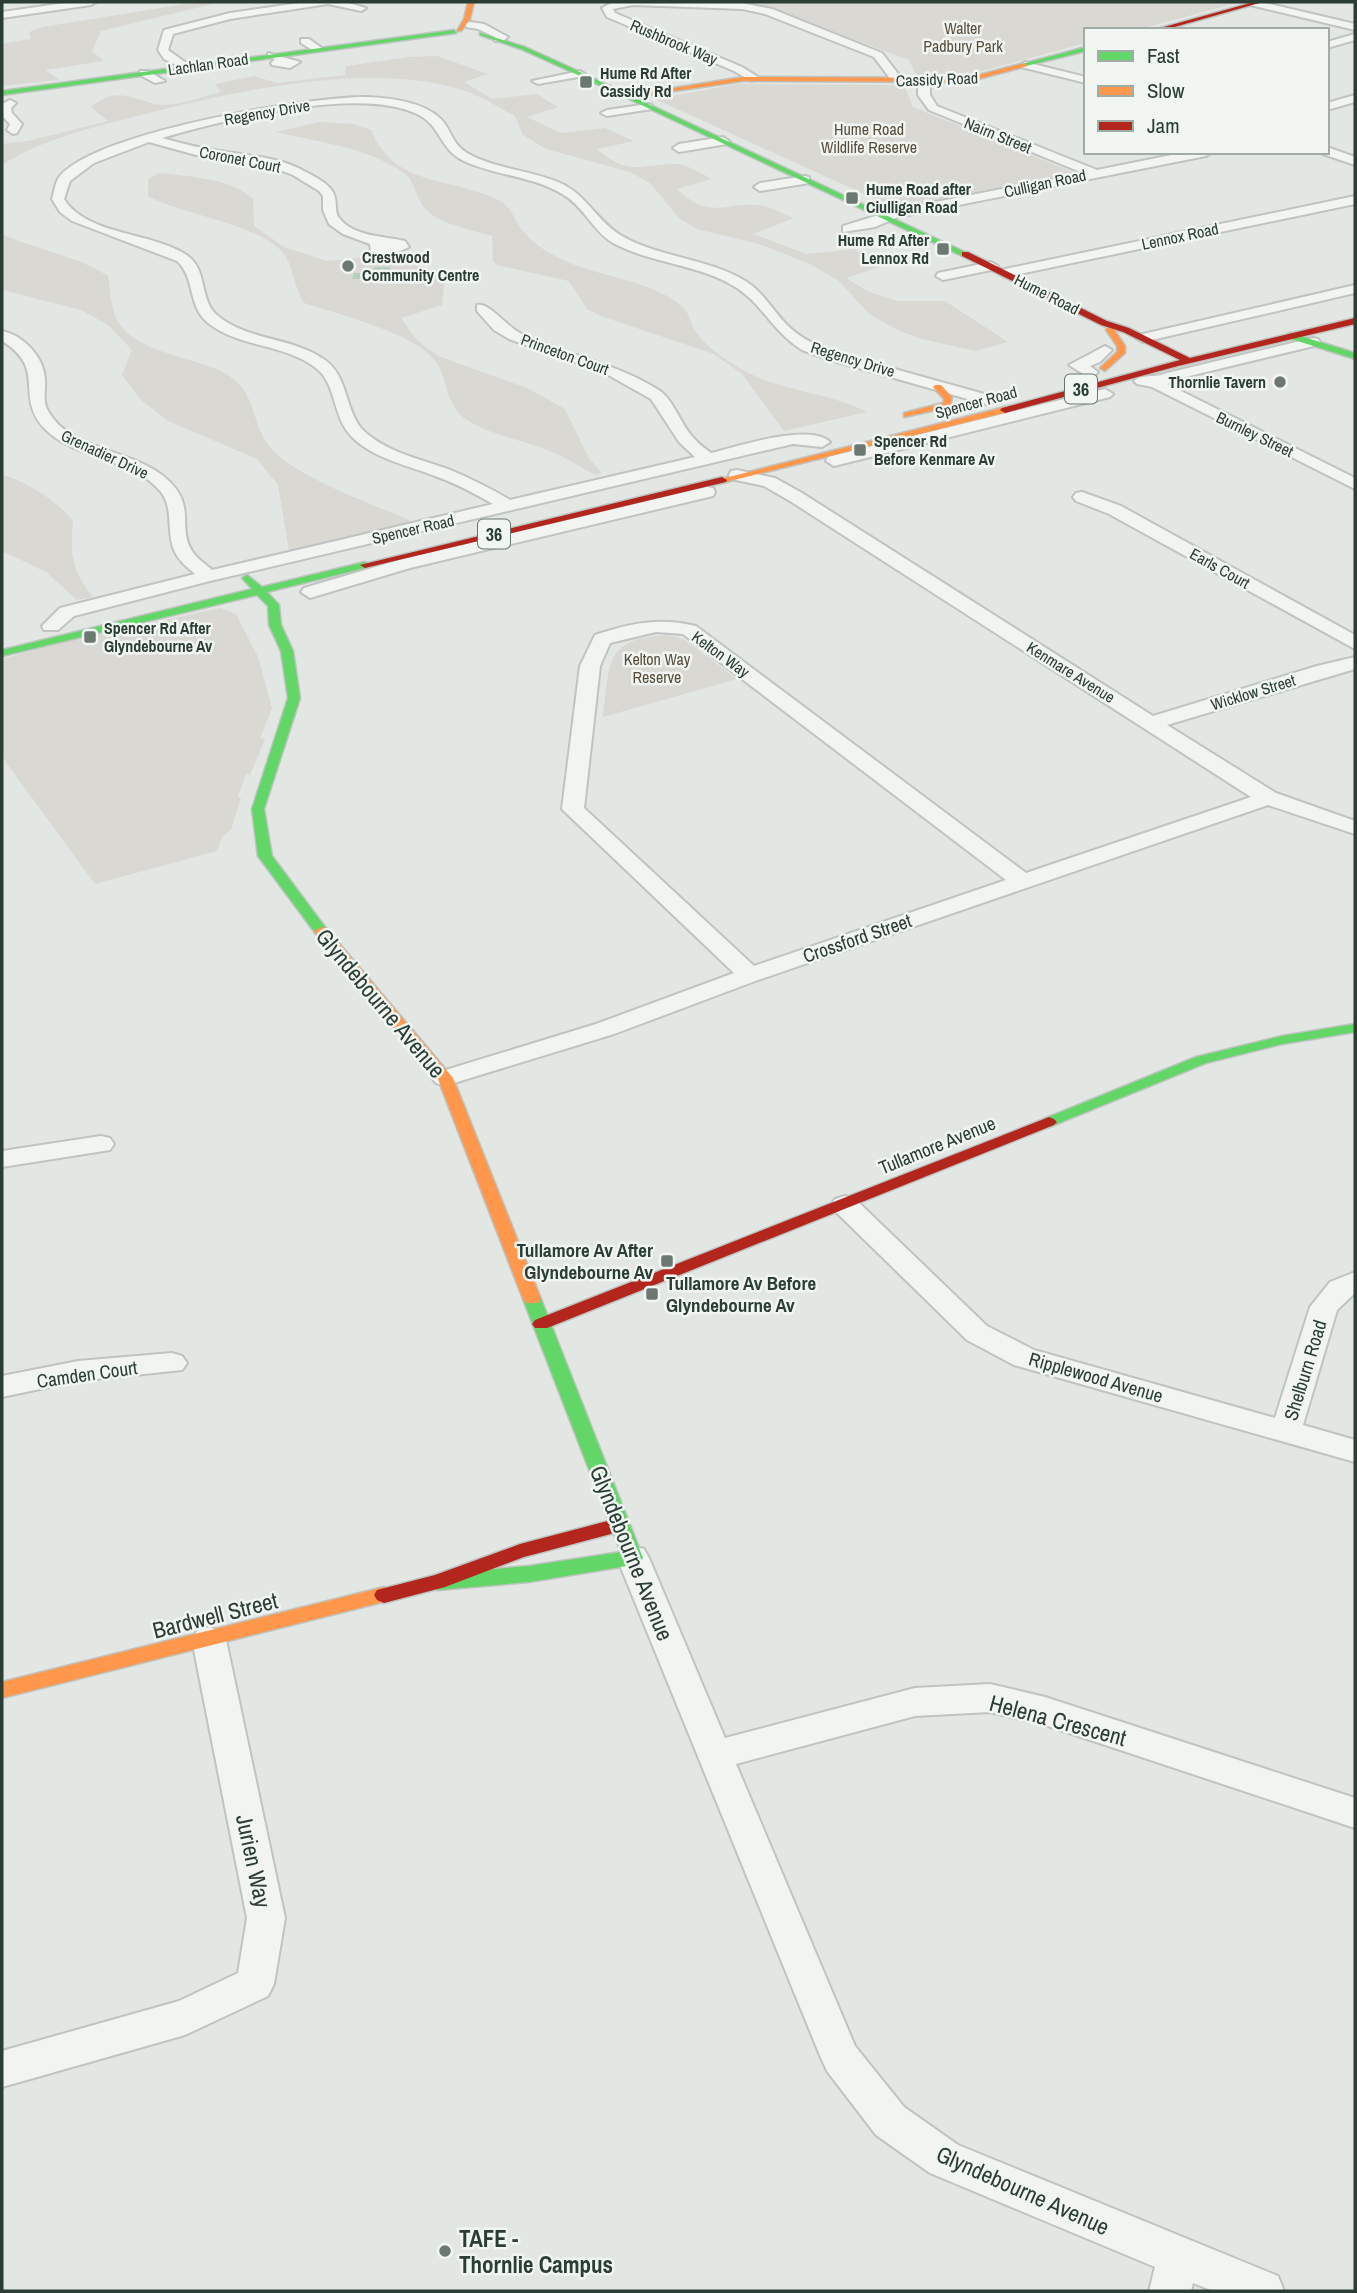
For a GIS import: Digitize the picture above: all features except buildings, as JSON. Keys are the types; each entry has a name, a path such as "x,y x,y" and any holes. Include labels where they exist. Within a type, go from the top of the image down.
{"street":[{"path":"2,15 91,2"},
{"path":"185,67 168,57 163,50 168,32 230,16 324,2"},
{"path":"332,2 361,8"},
{"path":"466,30 471,2"},
{"name":"Rushbrook Way","path":"755,79 746,72 611,15 607,8 617,2 742,6 768,11 878,55 896,79"},
{"path":"1163,28 1257,2 1355,27"},
{"name":"Lachlan Road","path":"5,96 26,90 185,67 277,58 312,45 466,30"},
{"name":"Hume Road","path":"466,30 501,40 580,74 998,269 1107,327 1173,358"},
{"path":"1329,44 1355,37"},
{"name":"Cassidy Road","path":"847,79 979,79 1084,50"},
{"path":"1026,65 1084,80"},
{"name":"Lachlan Road","path":"144,73 159,81"},
{"path":"538,80 580,74"},
{"name":"Cassidy Road","path":"629,97 755,79 923,80"},
{"name":"Nairn Street","path":"923,80 923,91 928,104 933,108 1094,173"},
{"path":"5,96 6,114 16,124 13,130"},
{"path":"1329,106 1355,98"},
{"name":"Regency Drive","path":"506,505 480,488 387,453 369,443 348,424 342,412 335,380 323,366 303,355 240,332 212,318 202,306 196,274 186,261 157,246 89,225 71,216 60,206 57,195 61,182 71,171 91,159 149,139 250,113 308,103 372,100 413,108 433,119 440,127 446,142 465,156 538,178 569,192 580,200 608,234 620,242 704,268 742,285 755,295 783,331 811,349 898,373 943,393 989,400"},
{"path":"607,113 648,107"},
{"name":"Coronet Court","path":"149,139 196,151 275,164 297,172 323,188 328,196 329,210 334,221 348,231 380,243"},
{"path":"679,148 723,141"},
{"path":"1329,152 1355,161"},
{"name":"Culligan Road","path":"886,218 1195,154"},
{"path":"760,187 805,180"},
{"name":"Lennox Road","path":"998,269 1355,200"},
{"path":"848,229 886,218"},
{"name":"Hume Road","path":"943,276 998,269"},
{"path":"1143,338 1355,289"},
{"name":"Princeton Court","path":"482,308 499,327 531,344 608,369 657,396 685,439 713,461"},
{"path":"1316,330 1355,311"},
{"name":"Spencer Road","path":"310,592 405,564 651,500 968,405 1098,370 1292,336 1355,321"},
{"path":"1105,349 1095,359 1077,365 1098,370 1121,353 1121,346 1107,327"},
{"name":"Hume Road","path":"1107,327 1143,338 1173,358"},
{"path":"1316,330 1355,354"},
{"name":"Spencer Road","path":"911,438 1124,378 1173,358 1316,330"},
{"name":"Spencer Road","path":"1124,378 1158,383 1172,376 1316,330"},
{"name":"Grenadier Drive","path":"2,335 16,342 38,369 38,409 57,432 75,442 133,464 167,488 177,504 183,551 216,580"},
{"path":"943,393 968,405 1005,405 1097,381 1124,378"},
{"name":"Burnley Street","path":"1158,383 1160,387 1355,484"},
{"path":"893,419 943,407 949,403 943,393"},
{"name":"Spencer Road","path":"216,580 247,578 793,439 844,444 911,438 1105,394"},
{"path":"713,461 754,462 891,430 911,438"},
{"path":"796,497 786,474 790,468 826,460 844,444"},
{"name":"Spencer Road","path":"2,637 51,626 67,612 216,580 484,513 506,505 713,461"},
{"name":"Kenmare Avenue","path":"737,475 769,482 796,497 1268,798 1355,828"},
{"name":"Spencer Road","path":"2,653 386,559 651,500 706,492"},
{"name":"Earls Court","path":"1082,497 1115,510 1355,643"},
{"name":"Spencer Road","path":"386,559 405,564"},
{"name":"Glyndebourne Avenue","path":"247,578 273,605 275,625 286,651 294,698 258,809 265,856 335,952 445,1078 626,1541 841,2059 890,2120 944,2159 1175,2275 1263,2291"},
{"path":"216,580 254,613 275,625"},
{"name":"Kelton Way","path":"750,975 573,809 590,666 602,639 656,625 689,630 1022,881"},
{"name":"Wicklow Street","path":"1152,723 1322,670 1355,663"},
{"name":"Crossford Street","path":"445,1078 605,1029 750,975 1268,798"},
{"name":"Tullamore Avenue","path":"541,1324 845,1205 1201,1060 1282,1040 1355,1028"},
{"path":"2,1159 101,1144"},
{"name":"Ripplewood Avenue","path":"845,1205 978,1334 1024,1358 1355,1451"},
{"name":"Shelburn Road","path":"1286,1431 1324,1307 1340,1289 1355,1281"},
{"name":"Camden Court","path":"2,1387 78,1371 172,1363"},
{"name":"Bardwell Street","path":"438,1582 529,1574 626,1541"},
{"name":"Bardwell Street","path":"2,1690 438,1582 520,1551 626,1541"},
{"name":"Jurien Way","path":"2,2069 185,2017 255,1984 266,1918 209,1640"},
{"name":"Helena Crescent","path":"715,1755 915,1702 990,1698 1045,1711 1355,1813"}],"green space":[{"path":"197,2 221,2 101,31 92,51 104,61 45,70 59,80 2,86 2,44 31,39 29,32 43,27"},
{"name":"Walter Padbury Park","path":"1241,2 1144,28 1084,28 1084,44 967,75 916,75 909,60 759,4"},
{"path":"437,56 488,74 464,82 492,99 537,94 558,107 527,117 561,133 605,128 634,141 597,149 618,163 635,167 680,164 712,179 677,189 700,205 720,208 764,206 794,218 753,234 807,254 854,249 886,265 846,278 869,292 898,301 945,301 1008,342 975,351 918,338 896,329 869,314 839,281 810,264 759,244 697,229 679,218 650,183 630,172 546,149 523,135 515,116 468,92 430,83 389,78 346,79 215,97 50,141 2,165 2,144 28,141 108,121 91,107 112,96 121,95 166,105 221,92 215,84 254,76 277,83 345,75 346,66"},
{"name":"Hume Road Wildlife Reserve","path":"738,84 904,85 913,107 1075,173 897,209 655,99"},
{"path":"320,122 354,124 371,130 382,149 410,172 482,193 504,203 534,243 550,253 583,268 667,296 684,308 704,342 747,372 776,384 837,400 867,412 784,431 742,374 714,354 587,309 569,281 497,265 493,261 492,236 455,226 436,217 423,206 407,176 390,164 342,146 275,132"},
{"path":"159,173 209,179 233,186 253,199 254,226 284,247 327,261 376,256 443,272 445,276 442,305 401,318 417,340 438,356 527,388 565,409 588,457 602,473 595,475 553,452 495,433 467,420 454,406 438,365 421,348 372,325 304,303 289,262 276,246 243,229 148,196 148,179"},
{"path":"2,234 83,263 108,276 114,313 126,331 140,342 210,366 237,382 248,397 264,439 282,459 318,480 416,523 289,551 278,485 257,459 168,421 140,399 122,375 132,350 108,325 81,310 2,290"},
{"path":"2,474 41,493 73,521 72,543 76,570 93,597 77,600 46,572 2,551"},
{"path":"220,608 236,614 258,657 272,708 260,738 265,739 250,775 246,774 238,796 241,799 231,829 222,837 217,851 95,884 2,757 2,659 56,644"},
{"name":"Kelton Way Reserve","path":"669,635 685,640 737,679 603,717 607,681 614,656 632,641"}],"shaded area":[{"path":"374,267 390,267 391,272 407,273 405,278 352,279 354,273 372,273"}],"traffic: fast":[{"path":"2,93 454,32"},
{"path":"482,34 523,48 565,67 965,254"},
{"path":"1002,70 1084,50"},
{"path":"1291,336 1355,356"},
{"path":"2,653 365,565"},
{"path":"247,578 273,605 275,625 287,651 294,698 258,809 265,856 321,931"},
{"path":"1049,1122 1201,1060 1282,1040 1355,1028"},
{"path":"438,1582 529,1574 633,1558 532,1299"}],"traffic: slow":[{"path":"459,30 467,19 471,2"},
{"path":"627,96 743,79 967,80 1025,65"},
{"path":"1105,368 1121,353 1121,346 1110,330"},
{"path":"907,415 947,405 949,399 938,387"},
{"path":"722,480 1005,410"},
{"path":"321,931 445,1078 532,1299"},
{"path":"2,1690 384,1595"}],"traffic: jam":[{"path":"1163,28 1260,2"},
{"path":"965,254 1104,323 1126,330 1189,361"},
{"path":"1005,410 1176,364 1355,321"},
{"path":"365,565 722,480"},
{"path":"541,1324 1049,1122"},
{"path":"384,1595 438,1582 520,1551 619,1525"}],"place":[{"name":"Hume Rd After Cassidy Rd","path":"586,82"},
{"name":"Hume Road after Ciulligan Road","path":"852,198"},
{"name":"Hume Rd After Lennox Rd","path":"943,249"},
{"name":"Crestwood Community Centre","path":"348,266"},
{"name":"Thornlie Tavern","path":"1280,382"},
{"name":"Spencer Rd Before Kenmare Av","path":"860,450"},
{"name":"Spencer Rd After Glyndebourne Av","path":"90,637"},
{"name":"Tullamore Av After Glyndebourne Av","path":"667,1261"},
{"name":"Tullamore Av Before Glyndebourne Av","path":"652,1294"},
{"name":"TAFE - Thornlie Campus","path":"445,2251"}]}
